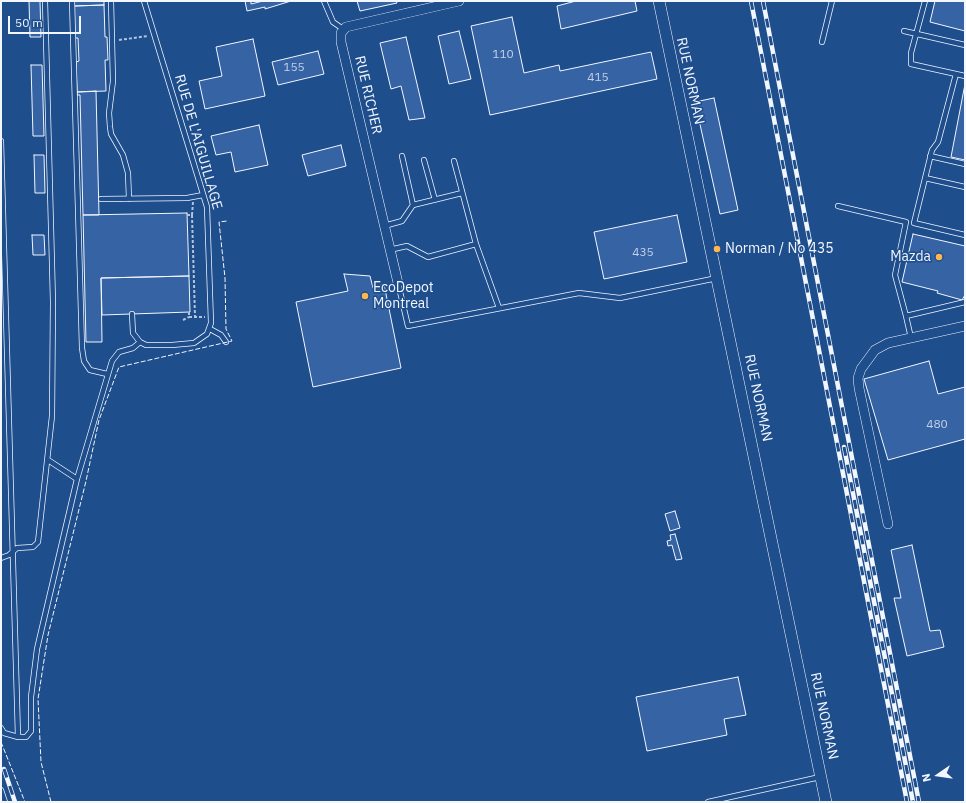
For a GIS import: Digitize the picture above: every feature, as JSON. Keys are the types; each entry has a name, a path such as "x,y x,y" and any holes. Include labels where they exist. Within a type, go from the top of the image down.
{"street":[{"path":"343,29 459,1"},
{"name":"RUE NORMAN","path":"659,1 826,802"},
{"name":"RUE RICHER","path":"343,29 341,33 341,42 398,283"},
{"path":"888,524 858,378 864,364 875,350 888,343 965,326"}],"lane":[{"path":"1,558 20,547 33,547 38,542 48,460 53,400 54,352 45,1"},
{"path":"72,1 82,348 84,361 90,370 108,374"},
{"path":"111,1 113,77 109,113 110,127 111,134 123,155 128,173 129,199"},
{"name":"RUE DE L'AIGUILLAGE","path":"144,1 186,134 208,213 210,329"},
{"path":"324,1 333,22 343,29"},
{"path":"822,42 832,1"},
{"path":"925,1 911,53 911,64 965,76"},
{"path":"904,31 965,45"},
{"path":"914,223 930,156 932,150 938,142 956,74"},
{"path":"1,141 18,737"},
{"path":"402,156 413,205"},
{"path":"930,156 965,164"},
{"path":"424,160 435,200"},
{"path":"454,160 476,244 499,308"},
{"path":"925,178 965,187"},
{"path":"384,226 402,221 413,205 462,193"},
{"path":"101,199 193,197 203,195"},
{"path":"838,206 965,235"},
{"path":"906,222 895,275 911,338"},
{"path":"390,250 407,246 428,257 476,244"},
{"path":"398,283 408,326 579,294 620,298 717,278"},
{"path":"906,316 965,302"},
{"path":"132,314 133,333 140,342 146,345 172,346 194,343 205,338 210,329 221,335 226,342"},
{"path":"1,728 4,733 18,737 26,737 31,731 31,697 37,649 77,478 112,361 116,355 140,342"},
{"path":"48,460 77,478"},
{"path":"708,802 821,776"},
{"path":"1,790 5,802"}],"path":[{"path":"117,46 117,40 141,39"},
{"path":"193,197 192,215 195,317"},
{"path":"187,215 192,215"},
{"path":"189,272 194,272"},
{"path":"189,312 189,317"},
{"path":"183,320 189,317 205,317"}],"building":[{"path":"29,1 40,1 41,37 30,37"},
{"path":"74,1 104,1 104,5 74,6"},
{"path":"245,1 251,1 251,4 263,1 291,1 265,9 265,7 247,11"},
{"path":"357,1 396,1 397,3 360,11"},
{"path":"576,1 635,1 637,11 561,29 557,6"},
{"path":"935,1 965,1 965,31 930,22"},
{"path":"104,5 105,37 107,37 108,60 105,60 106,91 77,92 76,62 79,61 78,38 75,38 74,6"},
{"path":"512,17 524,73 559,65 560,71 651,52 657,79 490,115 471,26"},
{"path":"459,31 471,79 449,84 438,36"},
{"path":"406,37 425,118 409,120 401,86 391,89 380,43"},
{"path":"253,39 265,96 205,109 199,81 222,76 216,47"},
{"path":"318,51 324,74 278,85 272,62"},
{"path":"31,65 42,65 44,136 33,136"},
{"path":"965,84 965,160 951,157"},
{"path":"96,91 99,215 83,215 80,95 77,95 77,92"},
{"path":"714,98 738,210 720,214 695,102"},
{"path":"259,125 268,165 235,172 231,152 216,155 211,136"},
{"path":"341,145 346,166 308,176 302,155"},
{"path":"34,155 44,155 45,193 35,193"},
{"path":"187,213 189,276 101,278 102,342 86,342 83,215"},
{"path":"677,215 687,262 604,279 594,232"},
{"path":"913,234 965,246 965,295 962,300 937,293 938,291 902,282"},
{"path":"32,235 44,235 45,255 33,255"},
{"path":"344,274 370,276 373,288 384,284 401,368 313,387 296,302 348,291"},
{"path":"189,276 190,312 102,315 101,278"},
{"path":"929,361 938,394 965,387 965,439 888,460 864,379"},
{"path":"675,511 680,528 670,531 665,514"},
{"path":"675,534 682,559 676,560 672,545 668,546 667,541 671,540 670,535"},
{"path":"912,545 930,631 940,630 944,647 907,656 894,598 901,598 891,550"},
{"path":"738,677 746,715 724,719 727,735 647,751 636,697"}],"railway":[{"path":"751,1 907,802"},
{"path":"763,1 919,802"},
{"path":"844,447 913,802"},
{"path":"4,769 15,802"}],"fence":[{"path":"51,802 41,762 38,699 48,635 86,481 99,420 119,367 232,341 226,329 225,278 219,222 227,221"},
{"path":"1,742 25,802"}],"place":[{"name":"Norman / No 435","path":"717,249"},
{"name":"Mazda","path":"939,257"},
{"name":"EcoDepot Montreal","path":"365,296"}]}
